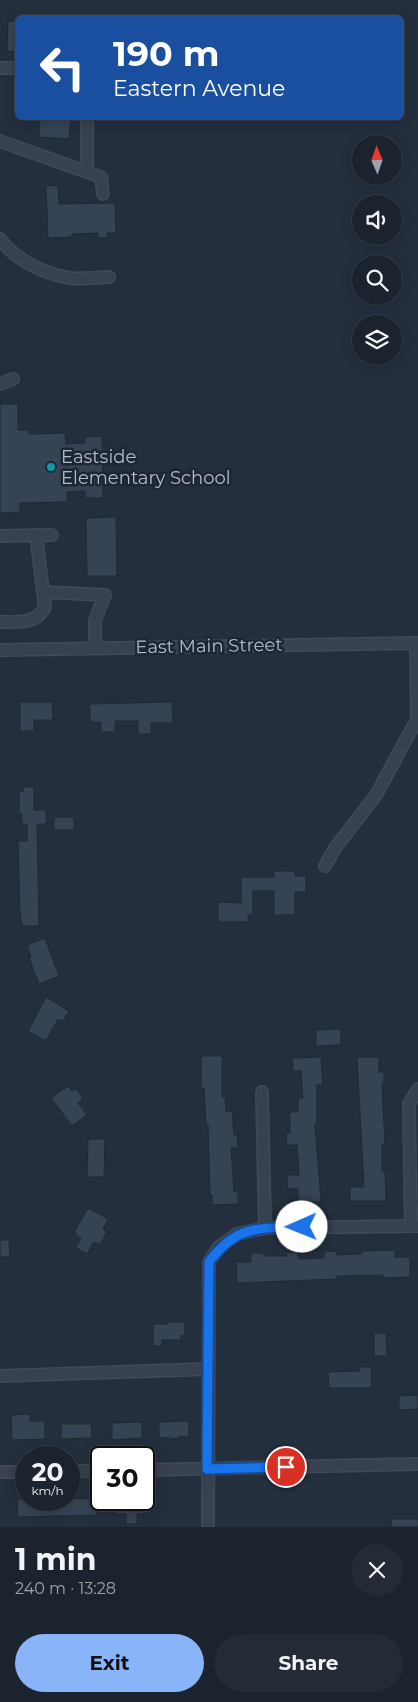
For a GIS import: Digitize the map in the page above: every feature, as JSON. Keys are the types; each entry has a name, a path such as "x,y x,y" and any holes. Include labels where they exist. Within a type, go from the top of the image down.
{"street":[{"path":"0,68 15,68"},
{"path":"87,120 87,172"},
{"path":"0,141 101,177 103,194"},
{"path":"0,239 4,245 35,267 71,278 109,277"},
{"path":"0,384 13,379"},
{"path":"0,536 52,534"},
{"path":"0,622 24,622 37,618 45,607 36,535"},
{"path":"44,592 106,595 95,620 95,648"},
{"path":"325,866 335,848 376,795 416,719 417,643"},
{"name":"East Main Street","path":"0,650 417,643"},
{"path":"208,1527 209,1262 220,1247 237,1234 265,1228 414,1226 409,1104 418,1089"},
{"path":"262,1092 265,1228"},
{"path":"0,1376 208,1369"},
{"path":"155,1470 418,1464"},
{"path":"0,1472 15,1472"}],"building":[{"path":"8,21 15,22 15,52 7,51"},
{"path":"40,120 71,120 69,139 39,137"},
{"path":"58,185 59,204 115,203 116,233 107,233 107,238 98,238 98,233 72,234 72,237 48,238 46,186"},
{"name":"Eastside Elementary School","path":"0,404 18,404 18,430 29,430 29,434 65,433 66,444 85,443 85,437 102,436 103,498 85,498 85,491 67,492 67,502 20,503 20,512 0,513"},
{"path":"116,517 117,576 87,576 86,518"},
{"path":"20,702 52,702 53,720 34,720 34,731 20,731"},
{"path":"172,702 173,723 151,723 151,734 138,734 138,721 115,721 115,732 101,732 101,722 90,722 90,704"},
{"path":"23,787 34,787 34,810 46,810 46,824 37,824 39,926 22,926 20,915 18,841 27,841 27,824 22,824 22,814 19,813 19,791 23,791"},
{"path":"54,817 74,817 74,830 54,830"},
{"path":"274,871 295,871 295,876 306,876 306,892 295,892 295,915 274,915 274,891 253,891 253,915 248,915 248,922 218,922 218,902 241,903 241,877 274,877"},
{"path":"45,938 59,976 39,984 29,958 31,957 27,945"},
{"path":"46,997 69,1011 63,1021 58,1019 46,1041 28,1031"},
{"path":"341,1029 341,1045 316,1046 316,1030"},
{"path":"201,1056 222,1056 222,1097 225,1097 226,1111 232,1111 234,1135 237,1135 238,1148 231,1148 234,1192 238,1192 238,1204 212,1205 212,1195 210,1196 208,1125 206,1125 204,1088 201,1088"},
{"path":"321,1057 323,1085 317,1085 317,1123 315,1124 321,1202 298,1202 298,1189 288,1189 287,1175 299,1175 297,1145 287,1145 286,1133 290,1133 290,1112 298,1112 298,1098 303,1098 301,1071 293,1071 292,1058"},
{"path":"357,1057 379,1057 379,1072 384,1072 384,1084 382,1084 385,1144 382,1144 382,1171 385,1171 386,1201 350,1201 350,1187 364,1187"},
{"path":"68,1086 72,1091 76,1088 83,1099 78,1103 87,1115 72,1126 51,1098"},
{"path":"88,1139 105,1139 104,1177 87,1177"},
{"path":"88,1208 108,1219 103,1229 107,1231 100,1245 94,1242 87,1254 76,1248 81,1238 76,1235 75,1231"},
{"path":"0,1240 9,1240 10,1257 0,1257"},
{"path":"395,1250 395,1257 410,1257 410,1277 383,1278 383,1275 337,1276 337,1279 237,1283 236,1262 251,1262 251,1253 264,1253 264,1256 287,1256 286,1252 298,1252 299,1259 324,1258 324,1252 336,1251 336,1255 361,1254 361,1251"},
{"path":"168,1322 185,1322 185,1335 181,1336 181,1340 162,1340 162,1346 153,1346 153,1324 168,1324"},
{"path":"374,1333 386,1333 387,1356 374,1356"},
{"path":"359,1367 371,1367 372,1388 329,1388 328,1372 359,1371"},
{"path":"418,1395 418,1409 399,1410 399,1396"},
{"path":"30,1414 30,1421 45,1421 45,1439 12,1440 11,1415"},
{"path":"189,1421 189,1436 178,1437 178,1439 159,1437 159,1422"},
{"path":"142,1422 142,1438 112,1440 112,1423"},
{"path":"61,1424 91,1424 92,1438 61,1439"},
{"path":"80,1498 90,1499 90,1511 97,1511 97,1515 18,1517 18,1511 80,1511"},
{"path":"114,1511 144,1511 144,1514 137,1514 137,1524 126,1524 126,1514 114,1514"},
{"path":"391,1519 418,1519 418,1527 391,1527"}],"place":[{"name":"Eastside Elementary School","path":"51,467"}],"route":[{"path":"286,1467 207,1469 209,1262 220,1247 237,1234 265,1228 302,1227"}]}
